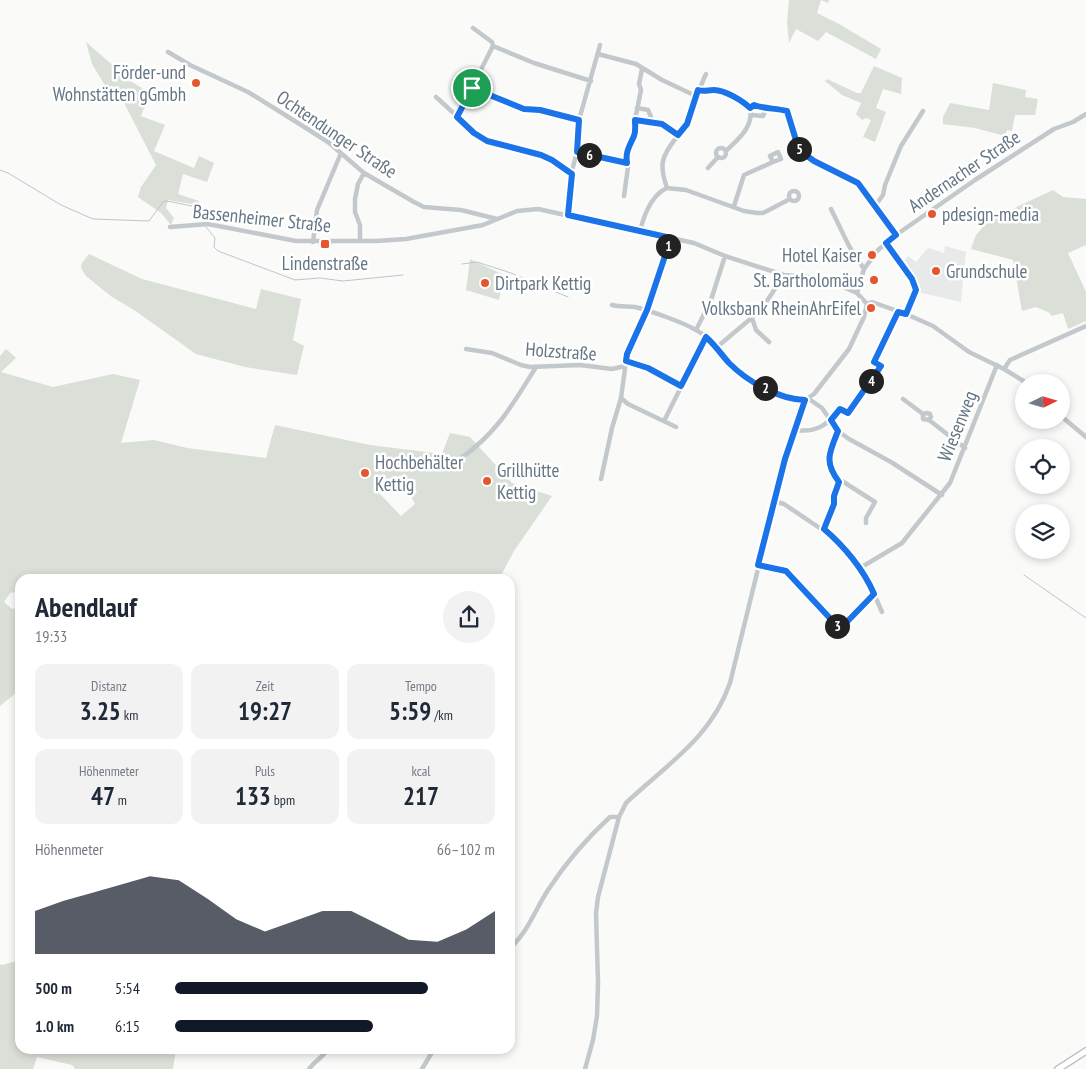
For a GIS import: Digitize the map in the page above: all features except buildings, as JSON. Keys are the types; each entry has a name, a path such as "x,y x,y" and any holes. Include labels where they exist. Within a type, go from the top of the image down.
{"main road":[{"path":"1058,1069 1086,1051"}],"street":[{"path":"473,28 492,42 493,46 534,63 591,81"},
{"path":"568,215 572,174 577,152 579,120 600,45"},
{"path":"457,117 493,46"},
{"name":"Ochtendunger Straße","path":"168,52 190,65 248,92 322,138 364,173 424,207 461,210 497,219"},
{"path":"598,54 636,64 642,69 696,96"},
{"path":"624,196 628,167 626,157 629,144 635,134 642,69"},
{"path":"667,188 663,178 662,161 664,153 687,124 698,90 706,74"},
{"path":"472,88 524,109 540,110 579,120"},
{"path":"698,90 705,92 715,90 743,100 750,108 752,115 746,131 726,151 724,157 718,157 708,168"},
{"path":"436,97 474,133 487,141 541,155 572,174"},
{"path":"750,108 754,105 766,109 772,107 787,111 799,150 814,161 858,183 896,235"},
{"path":"637,108 648,110 651,117 650,122"},
{"path":"752,115 763,116 766,109"},
{"path":"875,206 882,195 902,146 923,111"},
{"name":"Andernacher Straße","path":"857,293 864,270 878,250 896,235 975,180 1054,129 1073,122 1086,114"},
{"path":"635,120 666,126 678,135"},
{"path":"577,152 627,163"},
{"path":"313,242 317,210 341,153"},
{"path":"734,206 744,175 773,162"},
{"path":"360,241 360,225 355,212 355,199 358,184 364,173"},
{"path":"641,232 646,212 660,191 667,188 686,190 744,211 763,214 790,199"},
{"path":"831,209 849,246 864,270"},
{"name":"Bassenheimer Straße","path":"170,226 208,224 276,238 313,242 360,241 406,239 483,225 517,211 545,210 694,244 784,276 808,277 832,282 857,293"},
{"path":"601,479 612,428 621,398 627,354 647,310 671,238"},
{"path":"886,243 912,279 916,290 906,314"},
{"path":"696,330 711,300 725,256"},
{"path":"717,348 760,310 784,276"},
{"path":"857,293 867,304"},
{"path":"867,304 872,302 933,326 969,352 1015,376"},
{"path":"585,1069 593,1040 598,1000 596,913 598,897 619,817 626,803 688,748 712,720 724,701 785,459 795,430 807,400 837,366 849,349 864,317 867,304"},
{"path":"612,305 647,310 696,330 706,337 729,363 745,377 778,394 798,400 807,400 822,408 838,431 849,440 891,462 942,495"},
{"path":"795,430 806,432 816,429 831,420 840,409 848,413 881,366 874,362 898,312"},
{"path":"752,318 756,330 769,342"},
{"path":"1004,369 1010,360 1086,326"},
{"path":"664,421 706,337"},
{"name":"Holzstraße","path":"466,349 492,353 521,365 536,367 580,366 612,369 625,366"},
{"path":"626,361 648,368 681,386"},
{"name":"Wiesenweg","path":"860,568 902,543 942,495 950,483 965,448 997,365"},
{"path":"461,458 480,444 500,423 536,367"},
{"path":"621,398 628,404 676,427"},
{"path":"903,399 924,414 923,419 929,420 965,448"},
{"path":"1070,424 1086,437"},
{"path":"838,431 829,452 828,461 831,471 839,482"},
{"path":"839,482 846,483 874,502 866,518 866,523"},
{"path":"824,529 834,504 834,496 839,482"},
{"path":"774,501 784,504 824,529 833,537 868,580 882,612"},
{"path":"758,565 786,571 840,629 874,594"},
{"path":"515,943 524,933 555,880 596,830 610,817 619,817"},
{"path":"309,1069 314,1061 321,1058 324,1054"},
{"path":"422,1069 431,1054"},
{"path":"314,1061 317,1069"}],"shaded area":[{"path":"789,0 821,0 817,13 881,49 876,59 826,32 818,41 796,29 789,43 787,22"},
{"path":"86,42 132,82 150,93 141,116 165,125 154,151 194,168 199,156 214,163 207,182 183,174 178,194 199,201 198,205 168,200 166,208 174,218 171,225 161,213 138,197 141,187 156,165 123,101 109,92 92,64"},
{"path":"874,66 902,78 901,94 883,89 876,108 886,112 875,142 863,137 871,120 866,118 862,120 856,114 861,103 842,95 825,81 827,79 857,93 861,93"},
{"path":"993,83 1026,90 1025,97 1038,99 1035,115 1015,115 1012,131 1007,130 1005,136 975,128 943,124 943,117 950,103 989,110"},
{"path":"1053,190 1063,197 1086,199 1086,245 1068,253 1086,292 1086,321 1068,329 1063,313 1051,316 1050,313 1036,307 1022,311 1013,260 971,249 976,235 989,220"},
{"name":"Grundschule","path":"945,246 966,252 961,302 918,292 919,289 902,264 908,256 916,262 928,248 944,253"},
{"path":"89,254 142,279 256,309 261,289 301,299 293,340 304,346 297,375 245,367 196,354 134,310 112,297 86,276 81,268 82,263"},
{"name":"Dirtpark Kettig","path":"470,259 504,275 499,300 466,290"},
{"path":"6,349 16,358 1,372 53,387 113,374 140,380 121,443 154,440 187,448 266,458 275,425 370,445 442,454 450,433 470,437 512,483 552,496 514,551 502,574 15,574 15,592 10,593 4,602 12,609 15,608 15,694 0,706 0,356","holes":["396,476 414,488 417,493 411,496 415,504 401,516 379,493"]},
{"path":"15,961 15,1054 175,1054 173,1069 75,1069 72,1065 37,1057 33,1069 0,1069 0,964"}],"waterway":[{"path":"0,170 61,205 93,219 149,221 163,202 167,201 197,207 199,219"},
{"path":"206,227 215,238 214,247 218,251 295,280 320,278 343,281 403,275"},
{"path":"462,264 477,262 511,273 568,297"},
{"path":"1024,575 1086,618"}],"place":[{"name":"Förder-und Wohnstätten gGmbh","path":"196,83"},
{"name":"pdesign-media","path":"932,214"},
{"name":"Lindenstraße","path":"325,244"},
{"name":"Hotel Kaiser","path":"872,255"},
{"name":"Grundschule","path":"936,271"},
{"name":"St. Bartholomäus","path":"874,280"},
{"name":"Dirtpark Kettig","path":"485,283"},
{"name":"Volksbank RheinAhrEifel","path":"871,308"},
{"name":"Hochbehälter Kettig","path":"365,473"},
{"name":"Grillhütte Kettig","path":"487,481"}],"route":[{"path":"472,88 524,109 540,110 579,120 577,152 627,163 626,157 629,144 635,134 635,120 662,124 678,135 687,124 698,90 705,92 715,90 743,100 750,108 754,105 766,109 772,107 787,111 799,150 826,168 858,183 896,235 886,243 912,279 916,290 906,314 898,312 892,328 874,362 881,366 848,413 840,409 831,420 838,431 829,452 828,461 831,471 839,482 834,496 834,504 824,529 860,568 874,594 840,629 786,571 758,565 785,459 805,400 798,400 778,394 745,377 729,363 706,337 681,386 648,368 626,361 627,354 647,310 671,238 568,215 572,174 541,155 482,139 457,117 472,88"}]}
